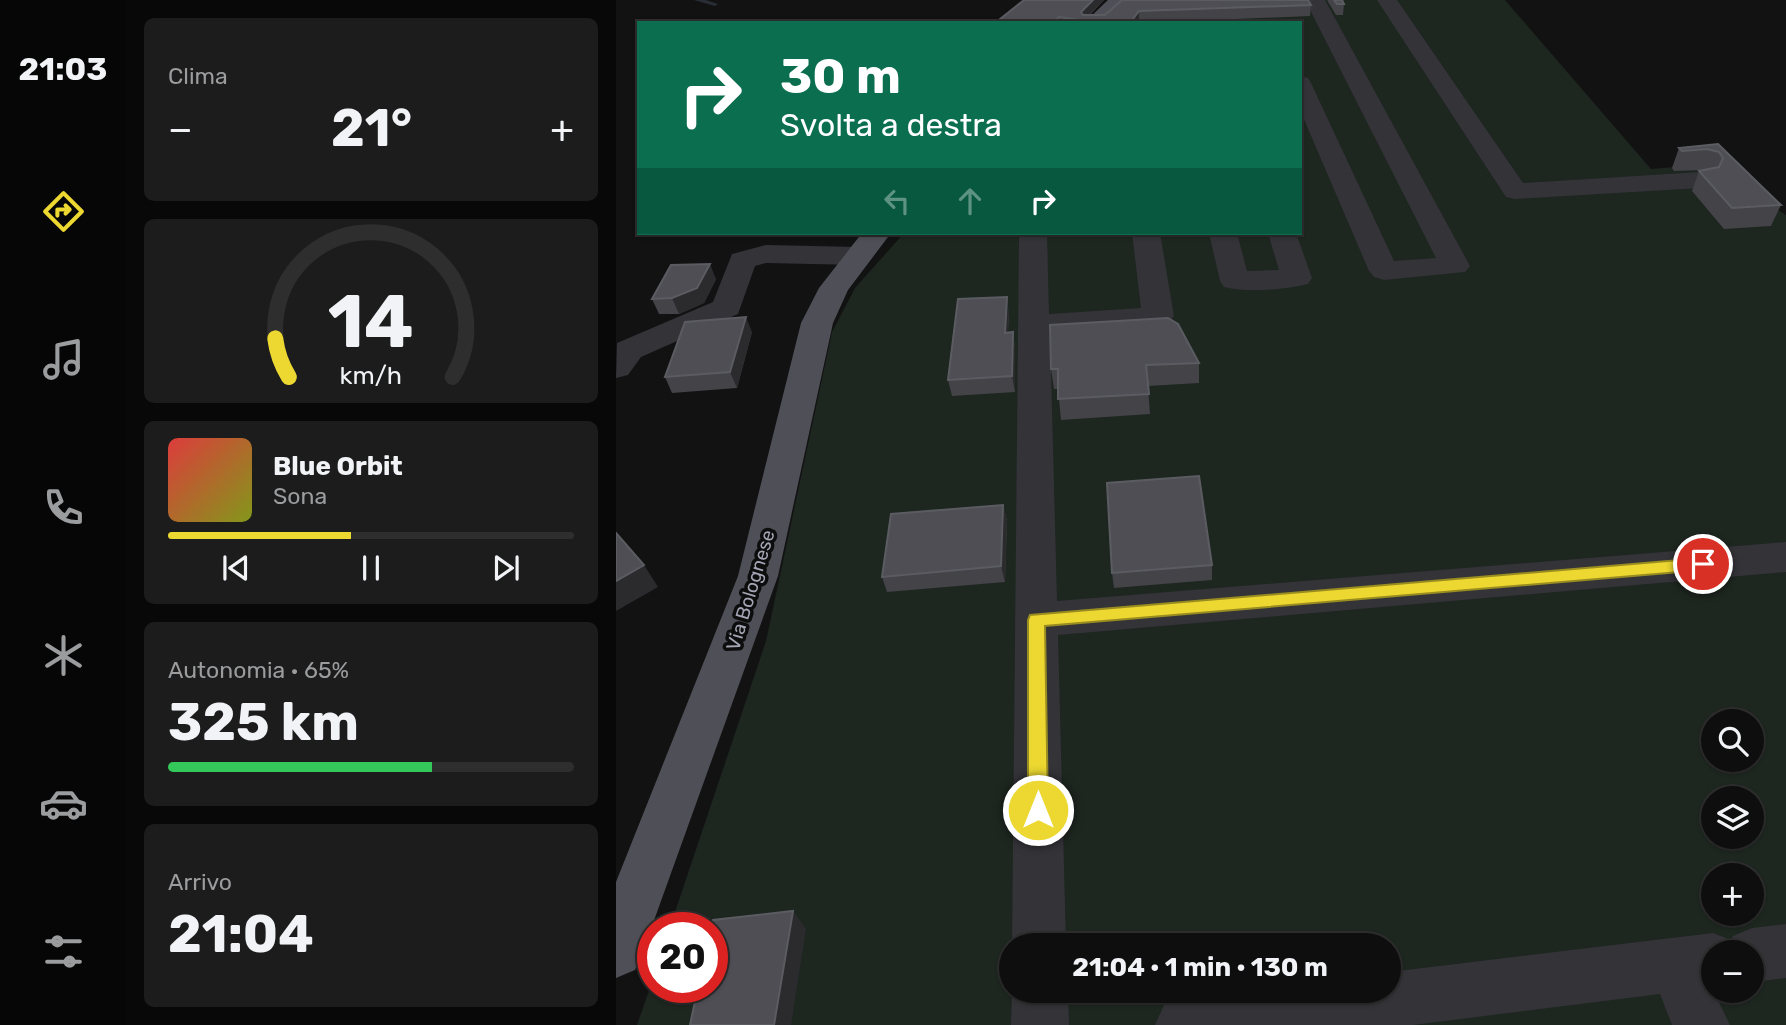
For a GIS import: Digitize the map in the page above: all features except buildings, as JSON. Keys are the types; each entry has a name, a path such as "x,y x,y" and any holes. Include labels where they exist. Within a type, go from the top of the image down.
{"main road":[{"path":"1096,21 1120,0"},
{"name":"Via Bolognese","path":"616,951 758,576 817,323 834,288 868,244"}],"lane":[{"path":"1302,87 1384,271 1455,266 1315,0"},
{"path":"1387,0 1515,191 1700,180"},
{"path":"1033,235 1040,933"},
{"path":"1034,324 1158,316 1146,235"},
{"path":"1224,235 1235,281 1297,278 1283,235"},
{"path":"616,368 629,350 727,307 742,260 766,254 868,244"},
{"path":"1036,620 1786,557"},
{"path":"1764,954 1786,951"},
{"path":"1184,1025 1694,962 1702,1025"},
{"path":"1040,1003 1040,1025"}],"shaded area":[{"path":"1289,0 1505,0 1651,169 1710,164 1786,215 1786,1025 637,1025 645,1003 728,1003 728,912 675,912 766,641 832,332 855,288 902,235 1302,235 1302,21 1138,21"}],"waterway":[{"path":"697,0 715,4"}],"route":[{"path":"1038,810 1036,620 1703,564"}]}
